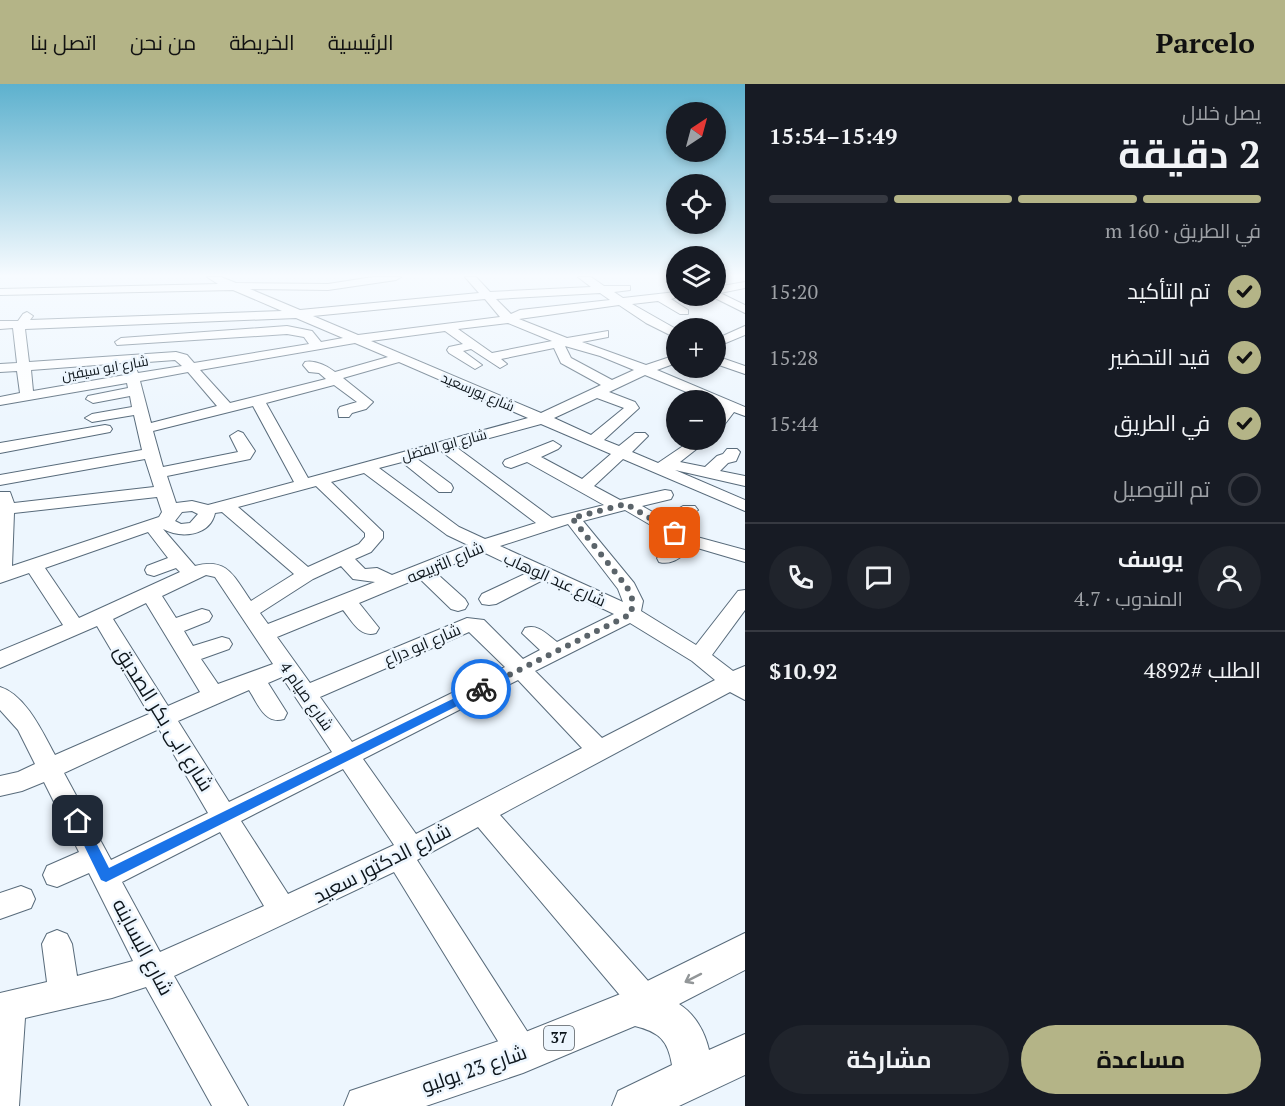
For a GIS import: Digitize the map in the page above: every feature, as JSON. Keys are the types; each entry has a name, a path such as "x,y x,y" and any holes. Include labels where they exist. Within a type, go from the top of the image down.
{"main road":[{"name":"شارع 23 يوليو","path":"365,1106 523,1053 641,1004 745,951"},
{"path":"641,1004 675,1024 688,1043 692,1065 685,1083"},
{"path":"633,1106 745,1054"}],"street":[{"path":"26,325 24,367 27,396"},
{"path":"115,325 121,342 137,355"},
{"name":"شارع بورسعيد","path":"324,325 541,419 599,436 621,453 663,466 745,506"},
{"name":"شارع ابو سيفين","path":"0,401 134,384 191,368 358,339 466,325"},
{"path":"521,325 563,344 605,352 738,409 726,418"},
{"path":"448,327 473,345 491,362 604,334"},
{"path":"121,342 287,330 308,334 354,371"},
{"path":"726,340 742,334"},
{"path":"563,344 566,360 612,386"},
{"path":"445,355 453,349 473,345"},
{"path":"137,355 134,384 163,491 162,519 185,567"},
{"path":"0,368 137,355 176,356 182,358 226,408"},
{"path":"145,429 187,417 258,402 354,371 445,355 475,365"},
{"name":"شارع ابو الفضل","path":"162,519 170,526 188,530 204,522 207,518 205,511 541,419 645,370 666,363"},
{"path":"726,363 745,370"},
{"path":"310,365 315,370 322,369 366,402 361,406 345,410 344,414"},
{"path":"93,399 134,384"},
{"path":"512,392 558,412 599,436 632,407 597,393"},
{"path":"248,612 306,575 371,544 374,532 311,481 258,402"},
{"path":"174,406 187,417"},
{"path":"92,418 140,410"},
{"path":"0,448 105,429"},
{"path":"158,473 244,456 247,451 238,436"},
{"path":"584,487 640,436"},
{"path":"443,445 549,524"},
{"path":"511,463 553,446"},
{"path":"663,466 686,450"},
{"path":"710,471 723,459 730,458 732,452"},
{"path":"151,453 40,465 1,485 6,509 1,577 162,519"},
{"path":"404,456 445,488"},
{"path":"528,456 691,541 745,556"},
{"name":"شارع عبد الوهاب","path":"365,466 432,517 482,546 631,614 741,682"},
{"path":"663,466 710,471 745,481"},
{"path":"6,509 163,491"},
{"name":"شارع التربيعه","path":"264,634 482,546 549,524 665,495"},
{"path":"225,505 306,575"},
{"path":"662,526 689,510"},
{"path":"57,875 101,866 225,817 631,614 633,601 627,587 572,518"},
{"path":"666,558 691,541"},
{"path":"343,558 360,574 375,573 392,584"},
{"path":"34,566 72,623"},
{"path":"154,570 185,567"},
{"path":"0,660 97,612 150,594 185,567"},
{"name":"شارع صيام 4","path":"185,567 217,569 222,573 348,755 523,1053"},
{"path":"422,571 458,604"},
{"path":"489,599 542,573"},
{"path":"150,594 213,695"},
{"path":"699,656 745,596"},
{"path":"347,602 369,628"},
{"name":"شارع ابى بكر الصديق","path":"97,612 283,912"},
{"path":"171,628 202,616"},
{"name":"شارع ابو دراع","path":"305,694 472,624 481,627 600,751"},
{"path":"532,633 555,652"},
{"path":"189,656 222,644"},
{"path":"0,786 22,781 213,695 287,667"},
{"path":"254,680 276,713"},
{"name":"شارع الدكتور سعيد","path":"3,1005 112,983 153,970 283,912 405,853 600,751 741,682"},
{"name":"شارع البساينه","path":"0,695 27,724 153,970 231,1106"},
{"path":"482,813 641,1004"},
{"path":"57,944 64,993"},
{"path":"2,1106 3,1005"}],"way so far":[{"path":"481,689 631,614 633,601 627,587 572,518 626,504 675,533"}],"route":[{"path":"78,821 106,876 481,689"}]}
